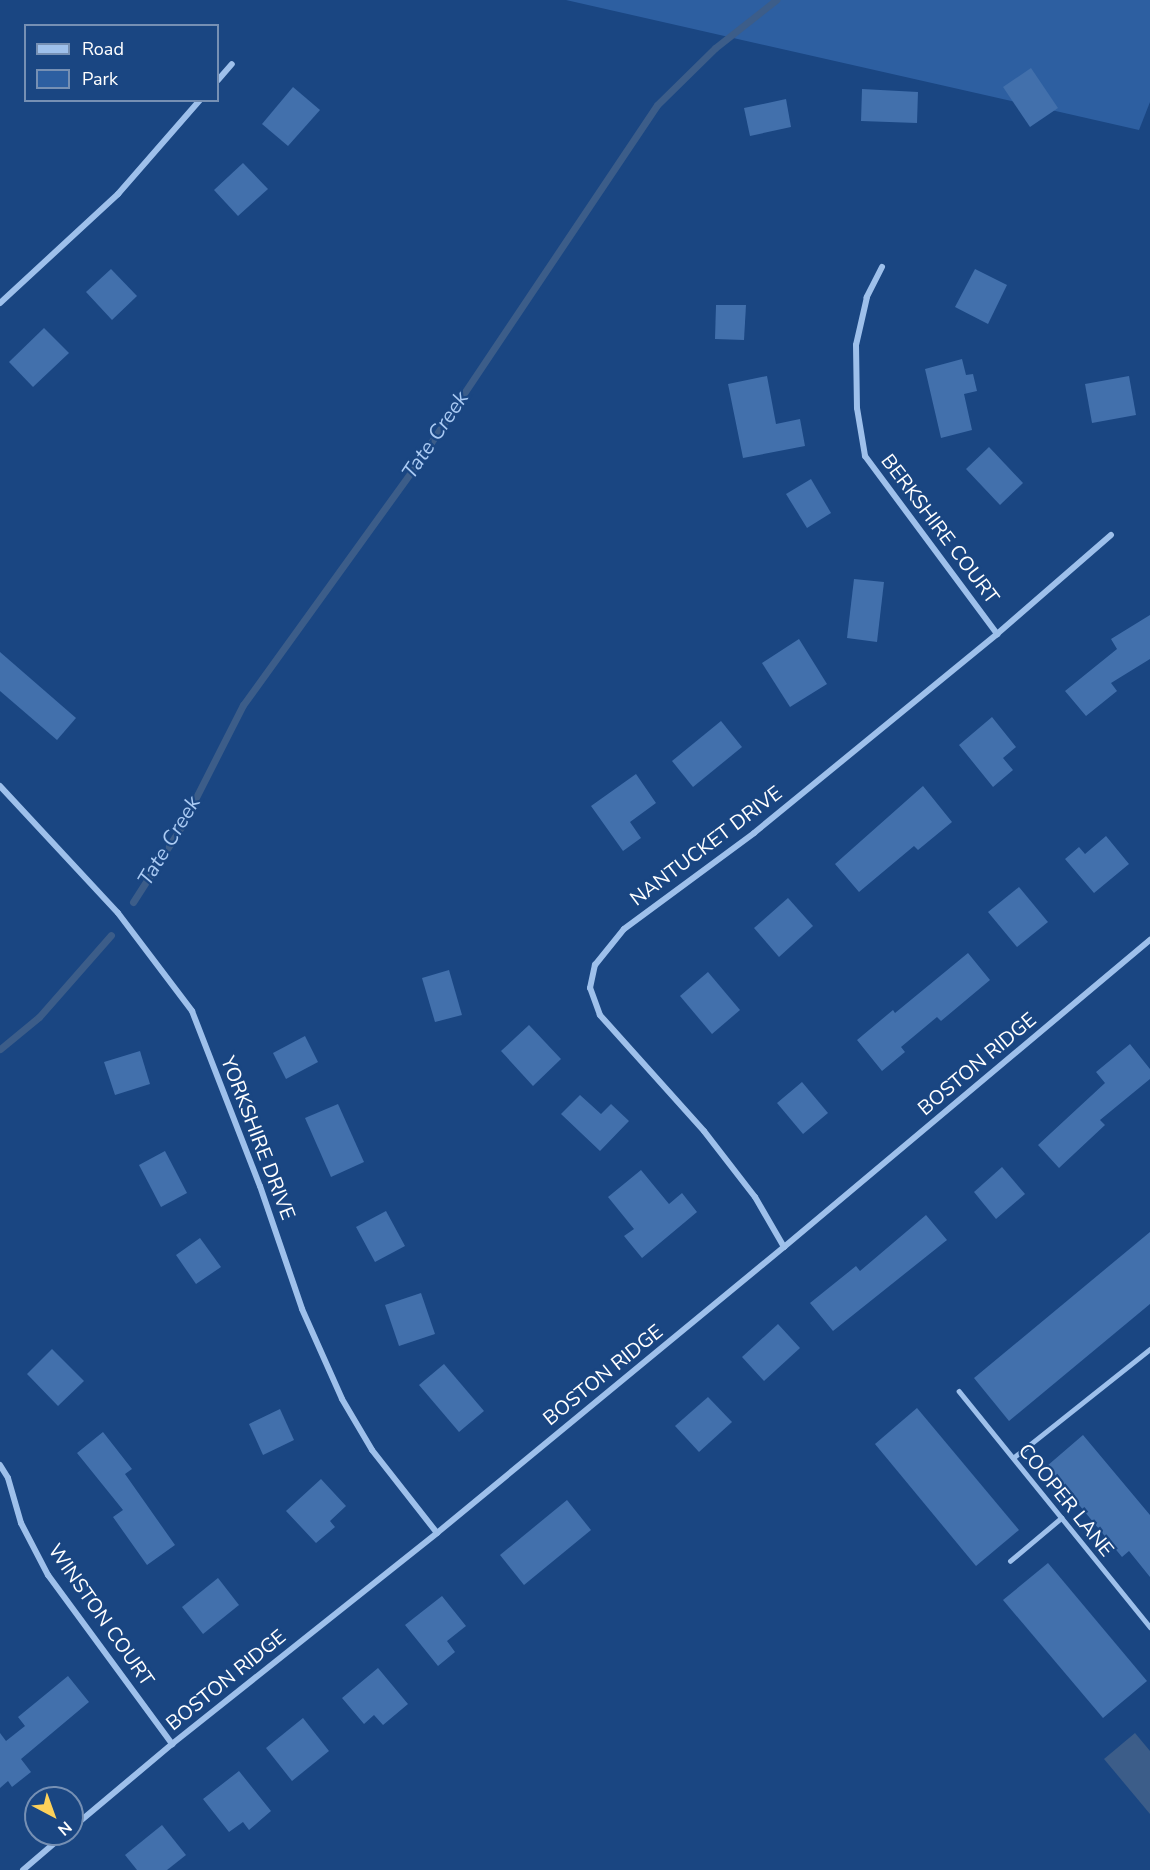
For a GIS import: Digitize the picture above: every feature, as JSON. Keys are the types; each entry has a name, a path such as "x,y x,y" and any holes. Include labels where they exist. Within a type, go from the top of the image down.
{"street":[{"path":"219,79 232,64"},
{"path":"0,303 118,194 198,102"},
{"name":"BERKSHIRE COURT","path":"882,267 867,297 856,345 857,408 865,456 997,634"},
{"name":"NANTUCKET DRIVE","path":"784,1247 755,1197 704,1131 600,1015 590,988 595,965 624,929 754,833 997,634 1111,535"},
{"name":"YORKSHIRE DRIVE","path":"0,786 118,913 192,1011 260,1186 303,1309 342,1399 372,1450 437,1533"},
{"name":"BOSTON RIDGE","path":"84,1818 172,1744 437,1533 784,1247 1150,940"},
{"name":"WINSTON COURT","path":"0,1465 8,1478 21,1523 48,1575 172,1744"},
{"path":"23,1870 51,1846"}],"lane":[{"path":"1013,1458 1150,1349"},
{"name":"COOPER LANE","path":"959,1391 1150,1627"},
{"path":"1010,1561 1061,1518"}],"green space":[{"path":"566,0 1150,0 1150,102 1139,130"}],"shaded area":[{"path":"1135,1733 1150,1751 1150,1814 1104,1759"}],"building":[{"path":"1031,68 1058,108 1030,127 1003,87"},
{"path":"293,87 320,110 288,146 262,124"},
{"path":"862,89 918,92 917,123 861,121"},
{"path":"786,99 791,127 750,136 744,108"},
{"path":"243,163 268,189 238,216 214,190"},
{"path":"111,269 137,296 112,320 86,292"},
{"path":"975,269 1007,285 988,324 955,307"},
{"path":"716,305 746,305 744,340 715,339"},
{"path":"44,328 69,353 33,387 9,362"},
{"path":"962,359 966,375 973,374 977,391 964,394 972,430 941,438 925,369"},
{"path":"767,376 776,424 800,419 805,446 743,458 728,384"},
{"path":"1129,376 1136,415 1092,423 1085,384"},
{"path":"989,447 1023,483 1000,505 966,469"},
{"path":"811,479 831,513 807,528 786,494"},
{"path":"854,579 884,582 877,642 847,638"},
{"path":"1150,615 1150,659 1111,683 1117,691 1086,716 1065,691 1117,649 1111,639"},
{"path":"799,639 827,684 790,707 762,663"},
{"path":"0,652 76,718 57,740 0,691"},
{"path":"992,717 1016,747 1003,758 1013,770 993,787 959,745"},
{"path":"721,721 742,747 693,787 672,761"},
{"path":"636,774 656,803 630,822 641,838 623,851 591,806"},
{"path":"923,786 952,822 918,850 914,846 859,892 835,864"},
{"path":"1106,836 1129,864 1094,893 1065,859 1079,847 1085,854"},
{"path":"1019,887 1048,922 1017,947 988,912"},
{"path":"788,898 813,926 779,957 754,928"},
{"path":"968,953 990,980 941,1021 937,1017 901,1047 905,1052 882,1071 857,1040 893,1010 895,1013"},
{"path":"449,970 462,1015 435,1022 422,978"},
{"path":"708,972 740,1010 712,1034 680,996"},
{"path":"529,1025 561,1059 533,1086 501,1051"},
{"path":"305,1036 318,1062 286,1079 273,1053"},
{"path":"1130,1044 1150,1069 1150,1079 1100,1120 1105,1125 1059,1168 1038,1145 1105,1083 1096,1072"},
{"path":"140,1051 150,1084 115,1095 104,1062"},
{"path":"802,1082 828,1113 803,1134 777,1103"},
{"path":"580,1095 601,1114 611,1104 629,1121 600,1151 561,1114"},
{"path":"338,1104 364,1162 331,1177 305,1118"},
{"path":"165,1151 187,1193 161,1207 139,1165"},
{"path":"1002,1167 1025,1194 996,1219 974,1192"},
{"path":"641,1170 669,1204 682,1193 697,1212 642,1258 624,1236 634,1229 608,1197"},
{"path":"386,1211 405,1246 375,1262 356,1227"},
{"path":"926,1215 947,1240 833,1331 810,1303 856,1266 860,1271"},
{"path":"1150,1232 1150,1304 1009,1421 974,1378"},
{"path":"200,1238 221,1267 196,1284 176,1255"},
{"path":"421,1293 435,1334 399,1346 385,1305"},
{"path":"778,1324 800,1348 764,1381 742,1357"},
{"path":"52,1349 84,1381 58,1406 27,1374"},
{"path":"444,1364 484,1411 459,1432 419,1385"},
{"path":"708,1397 732,1422 699,1452 675,1426"},
{"path":"917,1408 1019,1530 976,1566 875,1444"},
{"path":"280,1409 294,1440 263,1455 249,1424"},
{"path":"103,1432 132,1469 125,1474 175,1545 147,1565 113,1517 123,1510 77,1453"},
{"path":"1083,1435 1150,1515 1150,1577 1129,1551 1122,1557 1047,1466"},
{"path":"321,1479 346,1506 330,1521 335,1527 316,1543 286,1511"},
{"path":"567,1500 591,1530 524,1585 500,1555"},
{"path":"1048,1563 1147,1681 1103,1718 1003,1600"},
{"path":"218,1578 239,1605 203,1634 182,1607"},
{"path":"442,1596 466,1626 447,1641 455,1652 438,1666 405,1625"},
{"path":"378,1668 408,1704 383,1725 374,1715 364,1724 342,1698"},
{"path":"68,1676 89,1702 21,1759 31,1772 12,1787 8,1781 0,1788 0,1733 6,1741 25,1726 18,1717"},
{"path":"303,1718 329,1751 292,1781 266,1748"},
{"path":"239,1771 271,1811 249,1830 243,1822 229,1832 203,1799"},
{"path":"162,1825 186,1855 167,1870 137,1870 125,1855"}],"waterway":[{"name":"Tate Creek","path":"133,902 181,827 243,705 416,465 657,105 715,48 776,0"},
{"name":"Tate Creek","path":"0,1049 39,1017 111,935"}]}
